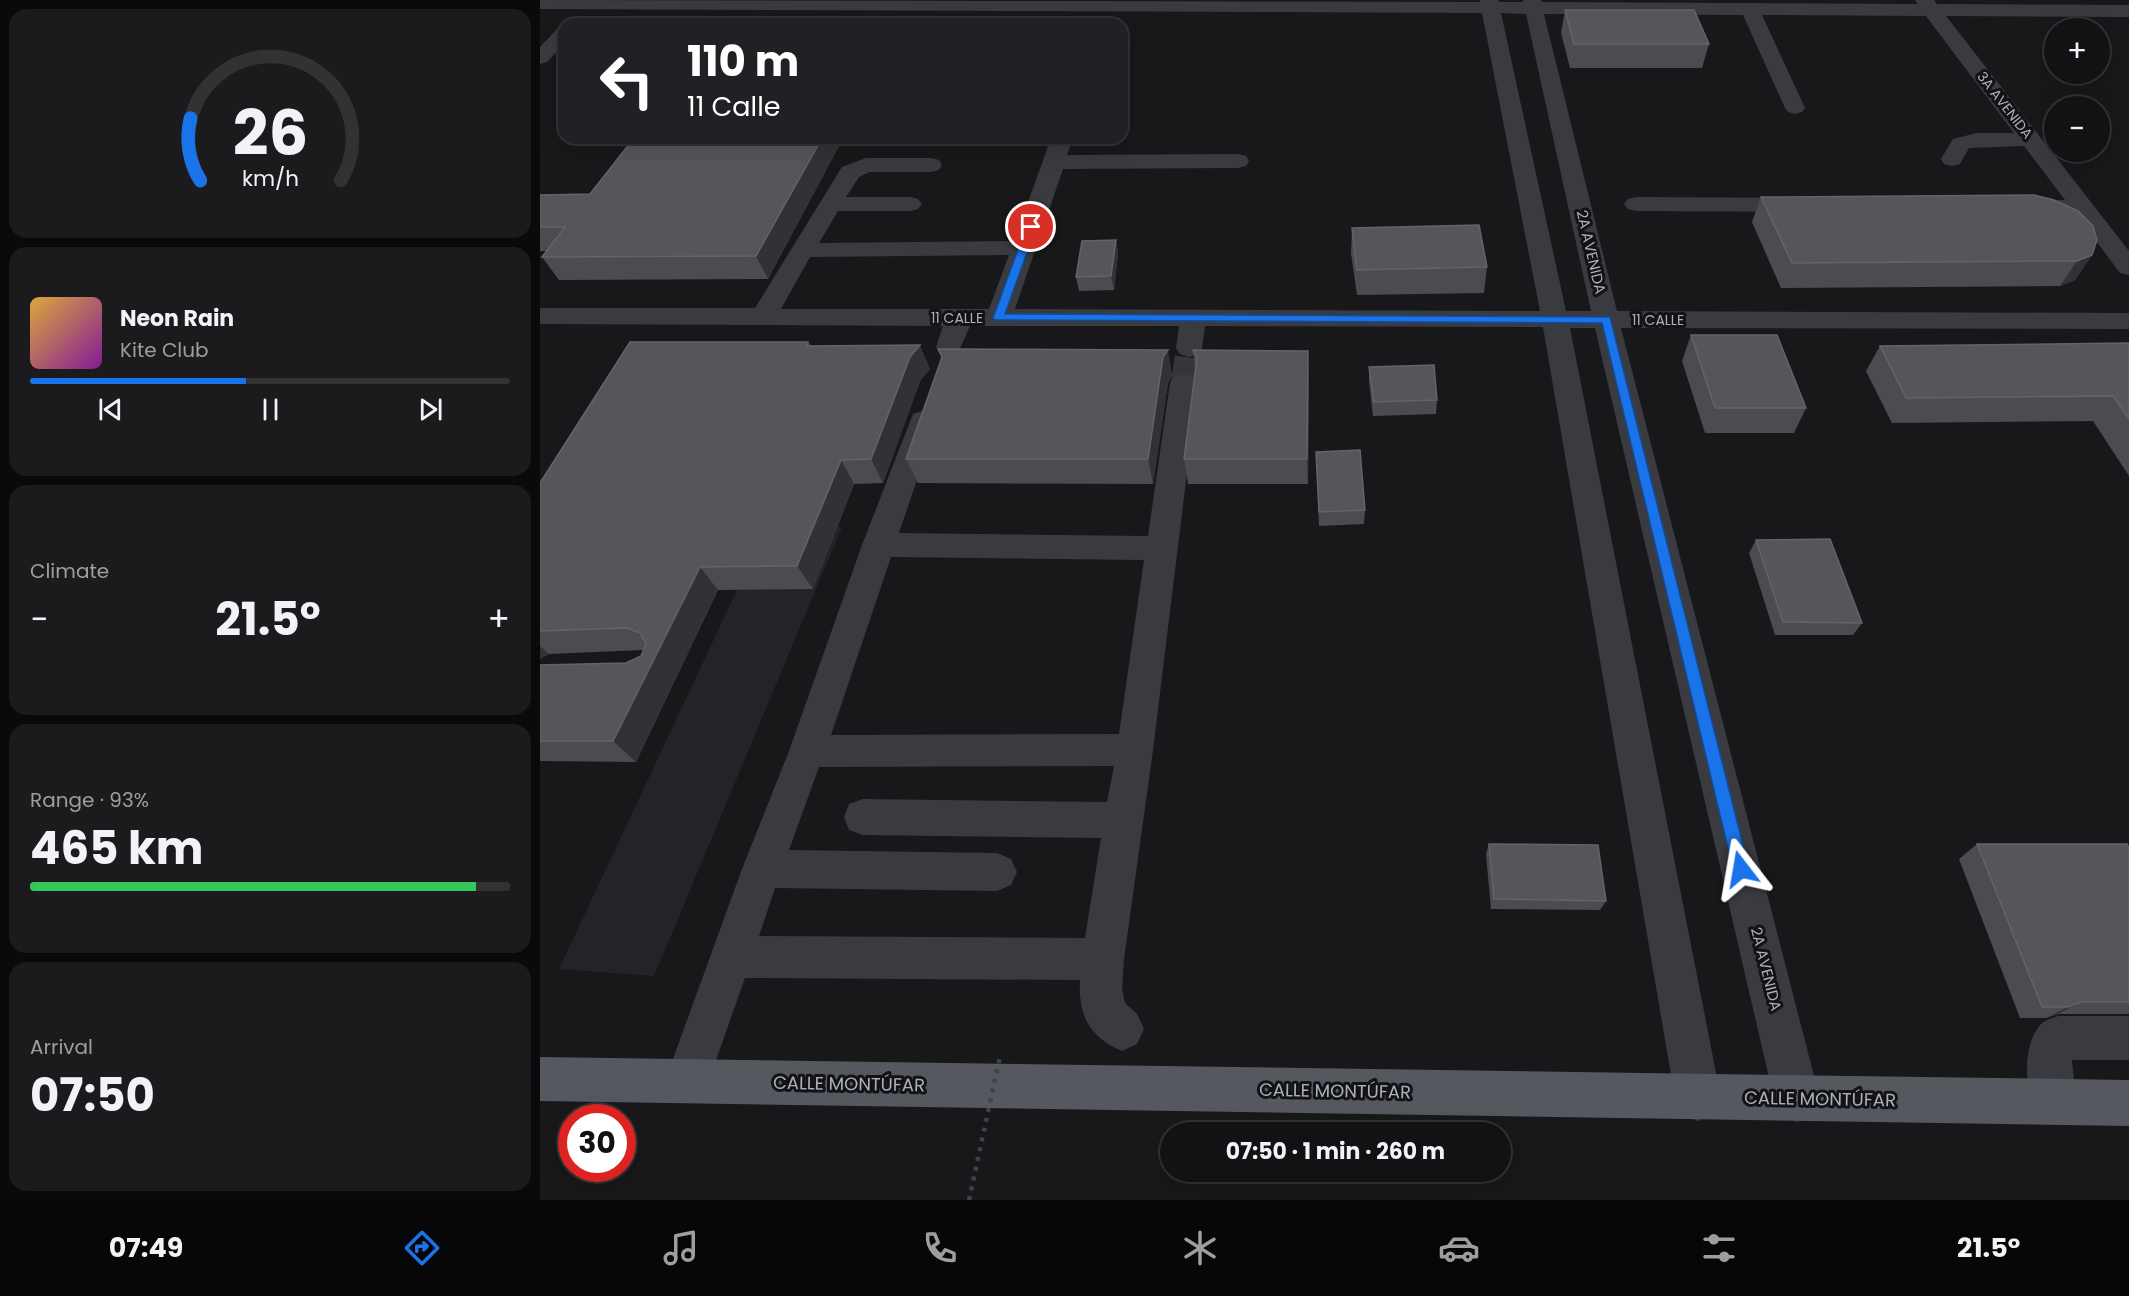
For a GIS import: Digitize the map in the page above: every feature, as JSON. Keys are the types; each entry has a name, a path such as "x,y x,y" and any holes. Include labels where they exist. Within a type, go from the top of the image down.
{"main road":[{"name":"CALLE MONTÚFAR","path":"540,1079 2129,1103"}],"street":[{"path":"581,18 601,2"},
{"path":"540,3 1533,4 1750,9 1928,5 2129,11"},
{"path":"1104,18 1110,3"},
{"path":"1490,4 1555,319 1698,1098"},
{"name":"2A AVENIDA","path":"1533,4 1606,320 1797,1099"},
{"path":"941,18 946,5"},
{"name":"3A AVENIDA","path":"1928,5 2129,268"},
{"path":"1750,9 1795,108"},
{"path":"540,57 558,39"},
{"path":"1952,159 1961,144 1977,140 2030,139"},
{"path":"999,318 1060,144"},
{"path":"1054,162 1238,161"},
{"path":"764,317 850,172 866,165 931,165"},
{"path":"831,204 910,204"},
{"path":"1636,204 1828,206"},
{"path":"2008,207 2082,207"},
{"path":"804,250 1023,248"},
{"name":"11 CALLE","path":"540,316 2129,321"},
{"path":"949,347 959,318"},
{"path":"1189,348 1193,318"},
{"path":"1122,1029 1105,1014 1101,989 1103,959 1135,750 1184,383"},
{"path":"687,1081 730,957 807,751 932,393"},
{"path":"878,546 1162,548"},
{"path":"807,751 1135,750"},
{"path":"863,817 1123,820"},
{"path":"762,870 997,872"},
{"path":"730,957 1103,959"},
{"path":"2053,1102 2049,1052 2058,1038 2129,1038"}],"path":[{"path":"969,1200 1000,1056"}],"shaded area":[{"path":"768,524 842,527 654,976 559,969"}],"building":[{"path":"1565,10 1694,10 1709,44 1574,44"},
{"path":"629,144 819,144 756,256 542,257 565,227 540,227 540,195 590,194"},
{"path":"2034,195 2054,200 2078,211 2093,226 2097,240 2092,255 2077,261 1792,263 1761,197"},
{"path":"1479,225 1487,267 1357,270 1352,228"},
{"path":"1116,240 1111,276 1076,277 1082,241"},
{"path":"1691,335 1777,335 1806,408 1715,408"},
{"path":"630,342 808,342 807,346 920,345 910,357 871,459 841,460 797,566 700,567 613,741 540,741 540,665 626,663 641,656 646,644 640,633 627,628 540,631 540,483"},
{"path":"2129,343 2129,419 2113,396 1906,398 1880,346"},
{"path":"938,349 1168,350 1163,357 1148,459 906,459 942,357"},
{"path":"1193,350 1308,351 1307,459 1184,459 1197,358"},
{"path":"1434,365 1437,400 1374,402 1369,367"},
{"path":"1360,450 1365,510 1319,512 1316,452"},
{"path":"1830,539 1862,623 1783,622 1756,540"},
{"path":"1489,844 1598,845 1606,901 1494,899"},
{"path":"1977,844 2127,844 2129,848 2129,1002 2081,1002 2068,1007 2042,1007"}],"tunnel":[{"path":"1184,383 1189,348"}],"route":[{"path":"1031,227 999,318 1606,320 1741,869"}]}
